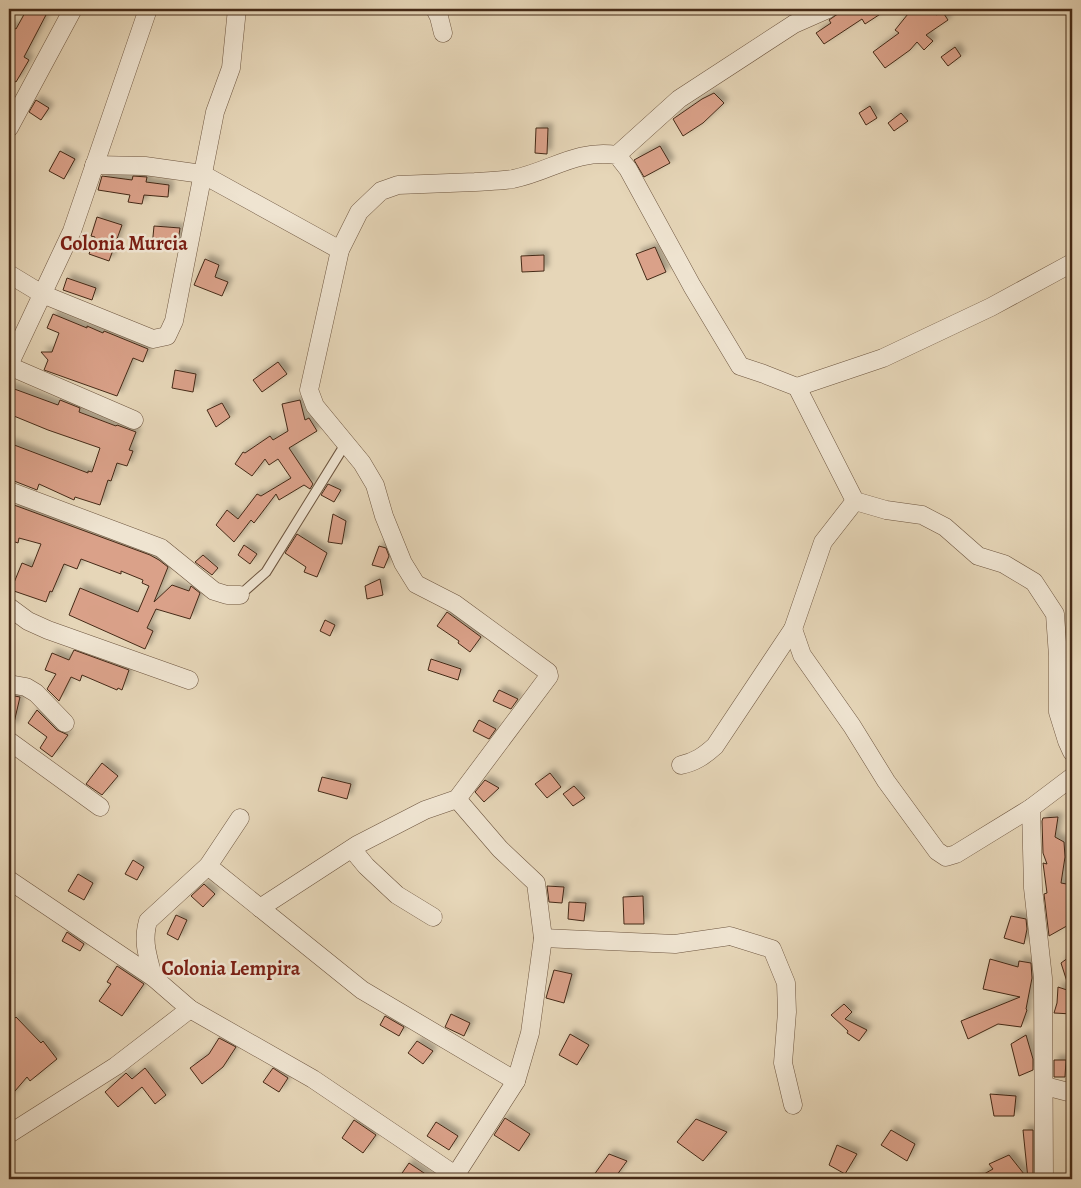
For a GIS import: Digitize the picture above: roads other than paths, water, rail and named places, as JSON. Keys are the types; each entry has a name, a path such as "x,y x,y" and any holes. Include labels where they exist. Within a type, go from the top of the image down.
{"street":[{"path":"9,128 73,9"},
{"path":"134,420 9,366 72,231 148,9"},
{"path":"9,274 42,294 153,339 167,336 174,322 215,112 231,68 237,9"},
{"path":"435,9 443,33"},
{"path":"260,908 352,849 425,810 457,799 549,676 548,672 521,651 482,626 455,604 416,584 403,564 384,516 375,484 346,442 315,406 310,390 340,250 359,212 380,191 398,185 513,179 540,172 569,159 588,154 617,155 679,99 794,24 828,9"},
{"path":"617,155 628,169 692,286 740,366 798,387 883,358 991,306 1072,263"},
{"path":"94,165 145,166 202,174 340,250"},
{"path":"798,387 855,501 886,510 922,515 945,527 978,556 1004,564 1034,582 1054,614 1058,656 1058,712 1072,752"},
{"path":"9,491 161,548 214,591 240,596"},
{"path":"681,765 691,763 704,756 715,746 793,629 822,542 855,501"},
{"path":"9,608 28,621 48,630 189,680"},
{"path":"793,629 802,655 852,726 886,781 937,851 946,857 956,854 1031,808 1072,777"},
{"path":"9,684 26,687 36,693 65,723"},
{"path":"9,741 100,807"},
{"path":"9,880 153,977 190,1009 312,1079 457,1178 516,1080 530,1033 543,938 536,883 500,849 457,799"},
{"path":"1031,808 1034,888 1043,978 1044,1179"},
{"path":"153,977 145,948 144,934 148,921 208,866 240,818"},
{"path":"352,849 366,866 397,895 433,917"},
{"path":"208,866 362,990 516,1080"},
{"path":"543,938 675,944 730,936 772,950 786,983 787,1012 783,1063 793,1105"},
{"path":"9,1134 116,1066 190,1009"},
{"path":"1045,1086 1072,1093"}],"lane":[{"path":"240,596 266,572 346,442"}],"district":[{"name":"Colonia Murcia","path":"124,243"},
{"name":"Colonia Lempira","path":"231,968"}]}
